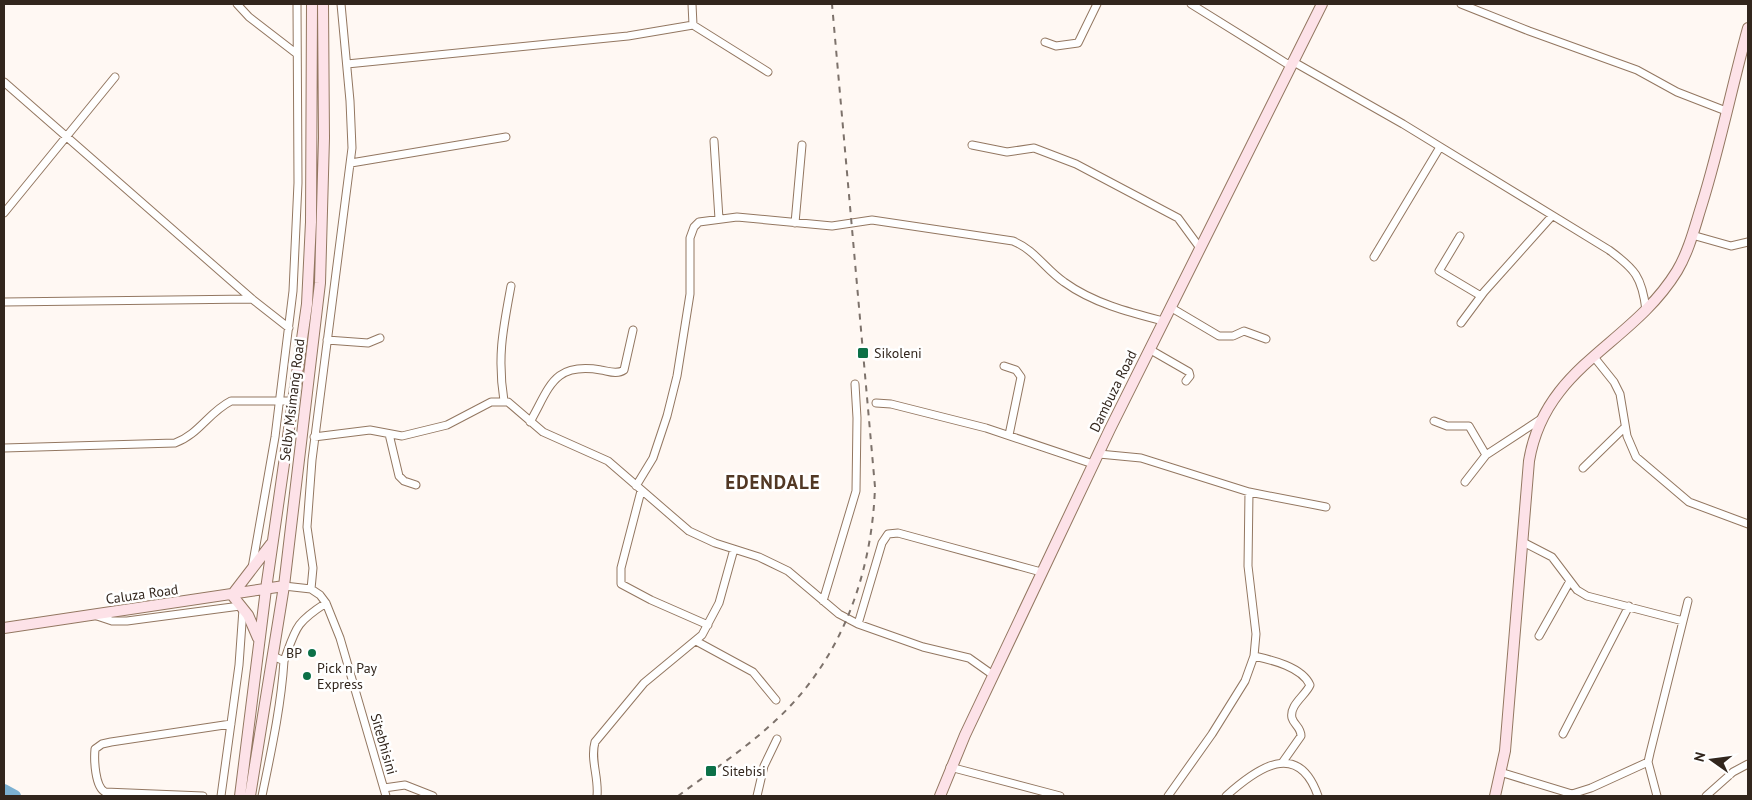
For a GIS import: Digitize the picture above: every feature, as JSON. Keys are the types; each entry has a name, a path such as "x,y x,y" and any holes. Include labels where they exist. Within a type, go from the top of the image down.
{"street":[{"path":"236,4 244,13 297,54"},
{"path":"252,570 280,401 289,328 298,183 297,4"},
{"name":"Selby Msimang Road","path":"240,796 272,542 294,401 309,284 312,4"},
{"name":"Selby Msimang Road","path":"250,796 284,586 320,283 324,138 323,4"},
{"path":"284,586 311,589 313,568 307,527 314,437 351,163 353,132 341,4"},
{"path":"692,4 693,25"},
{"path":"1045,42 1056,46 1078,44 1097,4"},
{"path":"1191,4 1440,147 1609,250 1635,270 1644,293 1646,310"},
{"name":"Dambuza Road","path":"940,796 950,767 992,675 1093,464 1322,4"},
{"path":"1461,4 1637,70 1677,92 1726,111"},
{"path":"347,64 628,36 693,25 768,72"},
{"path":"1495,796 1505,751 1529,462 1541,419 1570,377 1646,310 1676,273 1692,235 1708,184 1748,28"},
{"path":"4,213 115,77"},
{"path":"4,82 66,138 289,328"},
{"path":"351,163 506,137"},
{"path":"714,141 719,218"},
{"path":"972,144 1007,152 1034,148 1076,164 1178,218 1200,248"},
{"path":"795,223 802,145"},
{"path":"1374,257 1440,147"},
{"path":"1461,323 1481,296 1552,216"},
{"path":"708,625 651,600 621,584 621,568 639,489 661,438 676,376 690,294 691,232 699,222 737,217 832,226 879,221 1013,242 1028,249 1058,278 1083,294 1127,312 1163,321"},
{"path":"1692,235 1731,246 1748,242"},
{"path":"1460,236 1440,271 1481,296"},
{"path":"504,401 499,365 511,286"},
{"path":"4,302 252,298"},
{"path":"1170,307 1219,336 1226,337 1244,331 1266,339"},
{"path":"530,422 554,380 563,372 586,368 622,372 627,362 633,330"},
{"path":"327,340 368,343 380,338"},
{"path":"1149,350 1190,372 1190,376 1186,381"},
{"path":"1594,357 1614,382 1620,394 1625,427 1636,457 1679,495 1694,504 1748,524"},
{"path":"1004,366 1016,370 1021,377 1009,435"},
{"path":"823,600 856,491 857,418 855,384"},
{"path":"4,448 175,443 186,439 223,405 231,401 294,401"},
{"path":"314,437 370,430 402,436 447,425 491,402 504,401 513,405 530,422 556,439 608,461 688,531 759,557 788,571 840,614 858,624 923,647 968,658 992,675"},
{"path":"876,403 891,404 1009,435 1093,464"},
{"path":"1465,482 1486,455 1541,419"},
{"path":"1434,421 1447,426 1470,426 1486,455"},
{"path":"1583,468 1625,427"},
{"path":"389,434 399,476 404,481 416,485"},
{"path":"1099,454 1151,460 1249,492 1326,507"},
{"path":"1168,796 1212,734 1245,680 1254,656 1256,634 1248,566 1249,492"},
{"path":"858,624 882,543 885,537 892,533 916,537 1041,572"},
{"path":"260,641 254,626 232,595 272,542"},
{"path":"1523,542 1552,557 1576,590 1587,596 1683,621"},
{"path":"597,796 598,778 592,752 599,735 644,683 696,641 708,625 719,603 734,549"},
{"path":"1539,636 1570,581"},
{"name":"Caluza Road","path":"4,628 284,586"},
{"name":"Sitebhisini","path":"311,589 320,595 326,603 340,638 386,796"},
{"path":"1656,796 1648,762 1688,601"},
{"path":"262,796 279,704 284,661 296,630 303,618 326,603"},
{"path":"1563,734 1629,606"},
{"path":"94,615 112,621 127,621 242,607"},
{"path":"221,796 231,724 242,607"},
{"path":"696,641 753,672 776,700"},
{"path":"273,656 284,661"},
{"path":"1254,656 1295,671 1308,681 1310,685 1292,712 1292,720 1301,731 1301,736 1282,763"},
{"path":"203,796 102,791 98,782 95,749 102,744 111,742 231,724"},
{"path":"757,796 764,766 777,739"},
{"path":"1500,772 1572,794 1591,788 1648,762"},
{"path":"1226,796 1258,771 1267,766 1282,763 1298,767 1306,773 1311,779 1318,796"},
{"path":"1706,796 1733,772 1748,764"},
{"path":"950,767 1060,796"},
{"path":"384,788 405,785 433,796"}],"waterway":[{"path":"4,790 15,796"}],"railway":[{"path":"678,796 751,742 774,722 818,672 835,644 848,615 859,584 867,552 873,520 875,487 832,4"}],"place":[{"name":"Sikoleni","path":"863,353"},
{"name":"BP","path":"312,653"},
{"name":"Pick n Pay Express","path":"307,676"},
{"name":"Sitebisi","path":"711,771"}],"district":[{"name":"EDENDALE","path":"773,482"}]}
